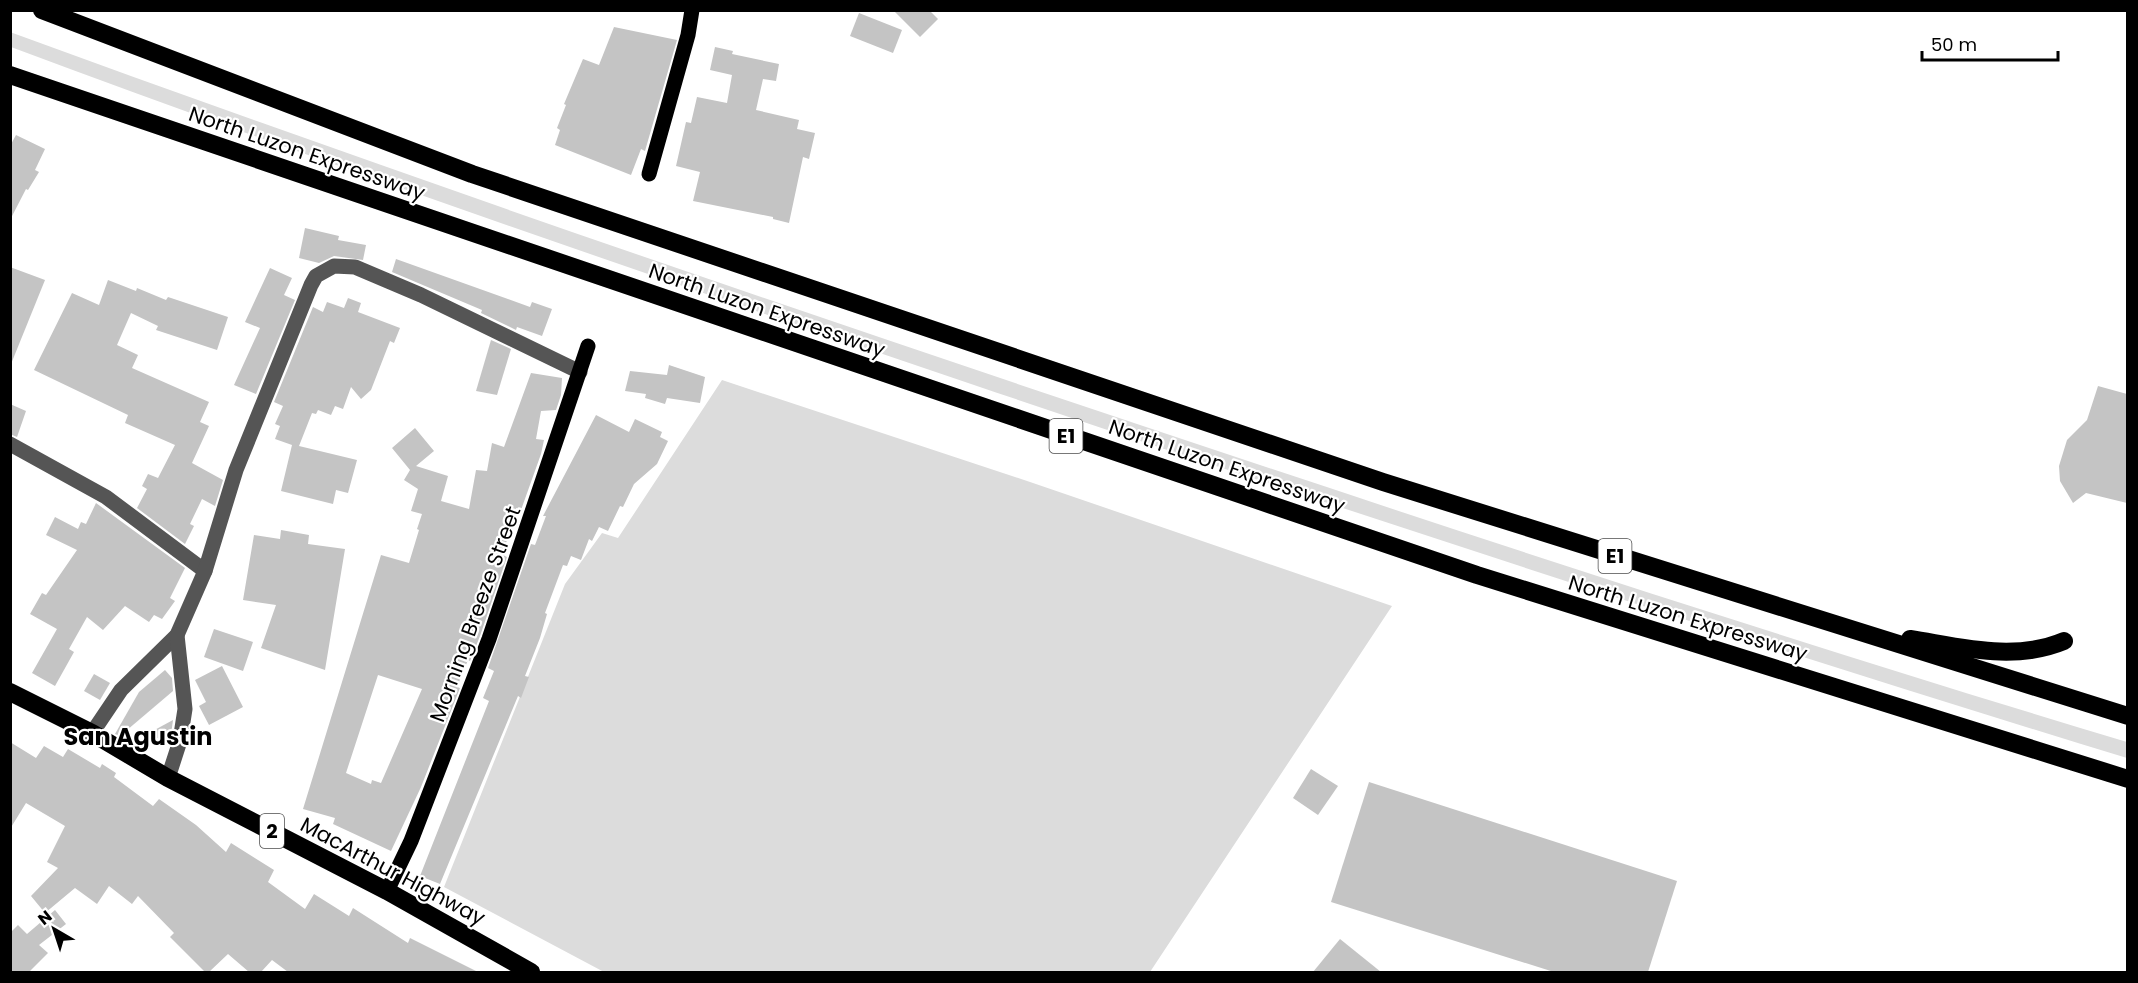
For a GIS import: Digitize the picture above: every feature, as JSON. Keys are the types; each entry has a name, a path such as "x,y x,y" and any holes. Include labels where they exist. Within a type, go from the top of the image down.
{"highway":[{"name":"North Luzon Expressway","path":"42,10 471,174 1394,485 2127,716"},
{"name":"North Luzon Expressway","path":"10,75 1478,575 2127,779"},
{"path":"1847,629 2005,653 2046,648 2064,640"},
{"name":"MacArthur Highway","path":"10,692 92,733 168,778 387,891 531,972"}],"main road":[{"path":"649,174 688,35 692,10"},
{"name":"Morning Breeze Street","path":"387,891 416,830 489,639 588,346"}],"street":[{"path":"92,733 121,690 177,635 205,572 236,470 311,285 325,269 342,264 385,279 580,372"},
{"path":"10,444 106,497 205,572"},
{"path":"168,778 180,741 185,709 177,635"}],"shaded area":[{"path":"10,32 438,185 1011,382 1640,590 2127,742 2127,758 1405,529 733,303 371,178 11,47"},
{"path":"722,380 1033,483 1392,606 1150,972 604,972 444,887 565,584 602,533 618,538"}],"building":[{"path":"893,10 929,10 938,19 920,37"},
{"path":"859,13 902,30 893,53 850,36"},
{"path":"614,27 677,40 645,151 641,149 631,175 555,145 560,130 557,128 566,105 564,104 583,59 599,65"},
{"path":"715,47 733,51 732,54 779,64 776,81 763,79 756,110 799,120 797,129 815,133 809,159 803,157 789,223 773,219 773,217 693,201 700,172 676,166 686,122 691,123 697,97 727,103 732,75 710,70"},
{"path":"16,135 45,149 35,170 39,172 28,190 26,189 10,220 10,146"},
{"path":"305,228 339,236 338,240 366,245 363,260 334,256 319,263 299,258"},
{"path":"396,259 530,307 532,302 552,309 542,336 517,327 516,330 481,313 482,310 392,272"},
{"path":"10,267 45,280 11,364 10,364"},
{"path":"270,268 292,278 284,295 295,300 256,394 234,385 260,328 245,322"},
{"path":"108,280 136,291 137,288 166,300 168,297 228,317 217,350 156,330 158,326 131,313 117,345 138,355 132,368 209,402 200,422 209,426 192,463 223,480 215,506 202,499 190,524 194,526 185,544 137,508 147,489 142,486 148,474 158,478 175,445 125,423 128,415 34,370 72,293 99,305"},
{"path":"348,298 361,303 358,312 400,328 394,343 390,341 371,390 361,399 351,387 343,409 335,406 331,415 318,410 316,414 312,413 299,446 357,460 348,493 336,490 333,504 281,491 292,445 275,439 280,426 275,424 283,406 274,402 313,307 323,312 327,302 344,308"},
{"path":"491,340 511,349 497,395 476,391"},
{"path":"669,365 705,377 700,403 667,398 665,404 645,398 646,394 625,391 630,371 667,375"},
{"path":"531,373 562,378 561,395 556,410 541,411 536,439 544,440 541,454 521,510 516,508 507,536 509,536 501,554 507,557 480,636 457,687 460,688 421,787 391,851 333,824 335,818 303,809 381,555 409,563 419,530 417,529 422,514 411,511 418,489 404,480 410,470 392,448 415,428 434,451 416,466 448,476 441,501 469,509 476,470 487,471 492,443 504,447","holes":["378,675 422,689 381,783 372,780 371,784 346,773"]},
{"path":"2098,386 2127,394 2127,503 2086,493 2073,503 2060,481 2059,466 2067,440 2087,420"},
{"path":"10,404 26,411 17,437 10,434"},
{"path":"596,415 629,432 635,419 662,432 660,437 668,441 657,464 634,484 608,531 599,527 592,541 589,539 581,560 571,556 567,566 563,565 545,613 547,614 540,638 525,676 529,677 521,698 518,696 440,884 420,876 489,701 483,698 494,671 488,668 531,544 535,545 546,516 543,516"},
{"path":"96,503 185,568 170,598 175,601 162,619 154,615 149,622 125,606 103,630 87,617 69,649 74,652 55,686 32,673 57,629 30,614 42,593 46,595 77,550 46,535 55,517 78,529 81,522 86,524"},
{"path":"281,530 309,535 308,544 345,549 325,670 261,648 276,605 243,600 254,535 280,539"},
{"path":"214,629 253,642 243,671 204,657"},
{"path":"222,666 243,707 209,725 199,706 206,702 195,680"},
{"path":"165,670 172,678 173,691 120,736 115,734 139,692"},
{"path":"94,674 110,683 100,700 84,691"},
{"path":"173,720 171,735 166,743 149,733"},
{"path":"10,742 36,758 44,746 63,757 68,749 100,768 102,764 116,773 114,777 153,806 159,799 196,825 226,852 231,843 274,870 268,882 305,909 314,894 349,916 353,908 408,943 410,938 478,972 288,972 272,960 261,972 249,972 228,954 209,972 205,972 170,937 174,933 138,896 132,904 109,886 97,904 75,888 45,913 31,896 58,868 47,862 65,826 26,803 10,829"},
{"path":"1311,769 1338,786 1318,815 1293,798"},
{"path":"1369,782 1677,881 1648,972 1554,972 1331,902"},
{"path":"55,910 66,924 39,945 48,953 29,972 10,972 10,933 18,925 27,934"},
{"path":"1340,939 1381,972 1313,972"}],"district":[{"name":"San Agustin","path":"138,736"}]}
